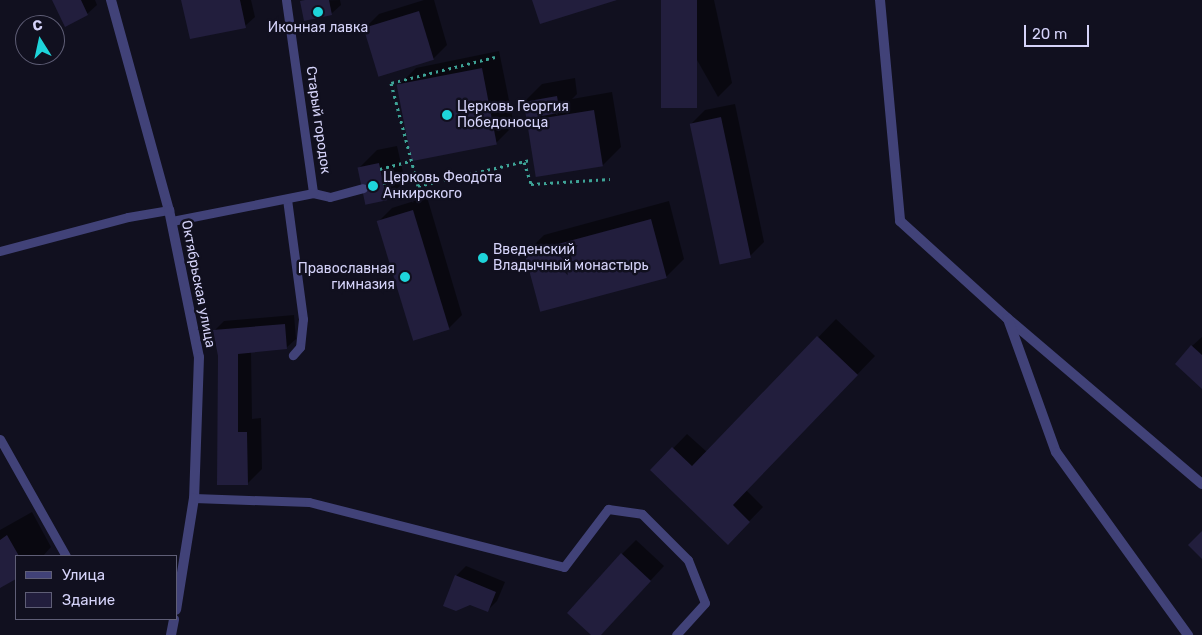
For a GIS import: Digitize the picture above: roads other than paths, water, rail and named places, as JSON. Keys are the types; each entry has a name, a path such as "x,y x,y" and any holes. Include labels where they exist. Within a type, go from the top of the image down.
{"street":[{"name":"Октябрьская улица","path":"111,0 170,215 199,357 194,498 178,600"},
{"path":"880,0 900,220 1007,318 1202,484"},
{"path":"1007,318 1056,452 1188,635"},
{"path":"171,635 174,620"}],"lane":[{"name":"Старый городок","path":"286,0 313,193 330,197 362,188"},
{"path":"0,251 128,217 170,215 287,199 313,193"},
{"path":"287,199 303,319 300,347 293,355"},
{"path":"0,439 65,555"},
{"path":"194,498 309,502 564,567 608,509 642,514 688,560 704,603 676,635"}],"place":[{"name":"Иконная лавка","path":"318,12"},
{"name":"Церковь Георгия Победоносца","path":"447,115"},
{"name":"Церковь Феодота Анкирского","path":"373,186"},
{"name":"Введенский Владычный монастырь","path":"483,258"},
{"name":"Православная гимназия","path":"405,277"}]}
